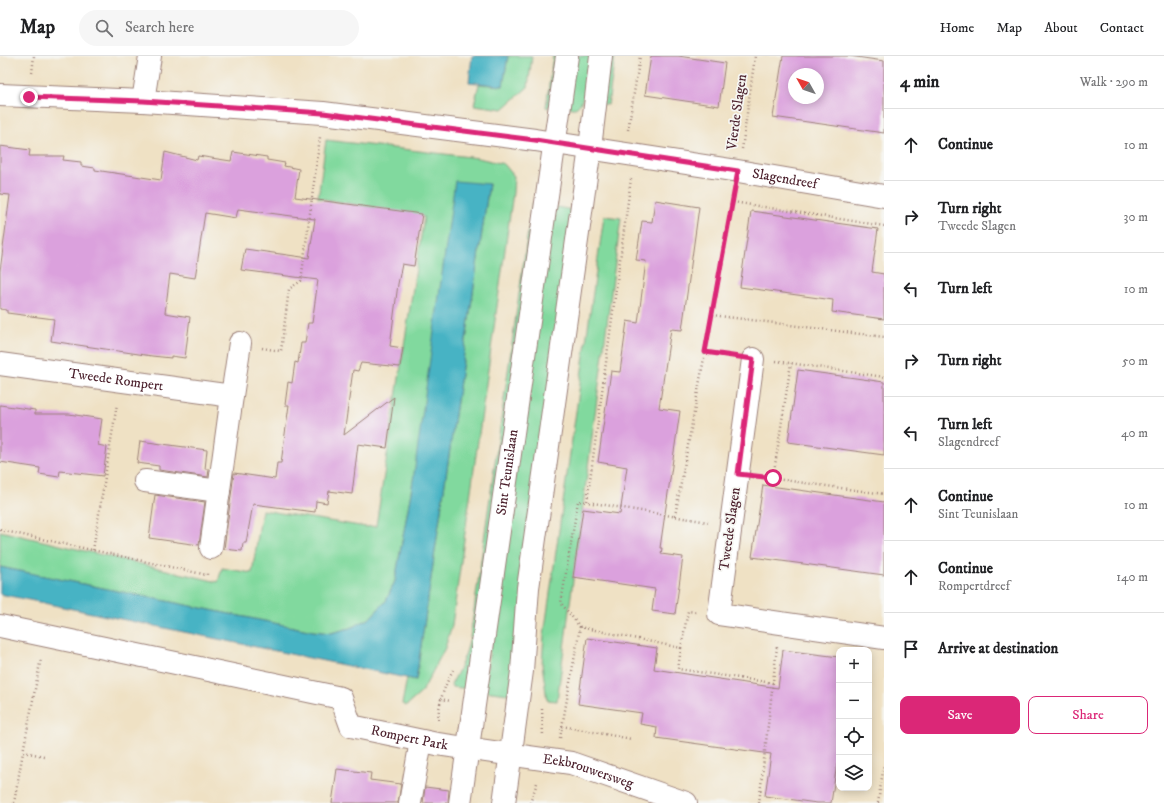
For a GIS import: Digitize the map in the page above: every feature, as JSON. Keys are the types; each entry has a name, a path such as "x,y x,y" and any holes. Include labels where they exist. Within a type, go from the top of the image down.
{"street":[{"path":"143,101 150,56"},
{"name":"Sint Teunislaan","path":"460,803 567,56"},
{"path":"504,803 522,671 528,588 590,148 601,56"},
{"path":"0,95 143,101 323,113 590,148"},
{"name":"Slagendreef","path":"590,148 884,196"},
{"path":"211,548 240,343"},
{"name":"Tweede Slagen","path":"719,614 753,359"},
{"name":"Tweede Rompert","path":"0,364 121,382 232,396"},
{"path":"145,481 219,491"},
{"path":"719,614 884,638"},
{"path":"0,626 46,635"},
{"name":"Rompert Park","path":"46,635 341,698 351,726 421,741 510,755"},
{"path":"410,803 421,741"},
{"name":"Eekbrouwersweg","path":"510,755 572,763 686,803"}],"path":[{"path":"587,502 640,56"},
{"name":"Vierde Slagen","path":"675,516 733,202 755,56"},
{"path":"240,343 281,351 289,289 301,281 323,113"},
{"path":"733,202 884,226"},
{"path":"712,315 884,337"},
{"path":"705,352 884,377"},
{"path":"773,478 791,363"},
{"path":"93,550 121,382"},
{"path":"738,474 884,494"},
{"path":"681,648 580,627 561,603 578,501 730,526"},
{"path":"0,530 207,575 211,548"},
{"path":"719,614 688,611 678,669 773,683"},
{"path":"759,803 780,622"},
{"path":"556,760 580,627"},
{"path":"14,803 46,635"},
{"path":"562,726 631,739"},
{"path":"23,752 44,756"},
{"path":"878,803 884,764"}],"green space":[{"path":"508,56 532,56 528,87 503,109 474,105 479,84 503,86"},
{"path":"553,56 560,56 551,103 548,108 546,107"},
{"path":"574,56 593,56 588,83 583,98 577,107 571,108 568,106"},
{"path":"608,56 615,56 608,105 601,104"},
{"path":"326,140 478,158 504,164 514,176 513,193 452,625 445,648 422,692 406,706 402,704 407,678 416,680 489,184 413,481 395,581 386,601 369,619 350,628 331,633 313,631 0,567 0,531 218,582 222,568 252,573 262,510 366,527 376,526 424,217 318,198"},
{"path":"532,203 536,204 470,689 452,687 451,685 467,650 470,638"},
{"path":"552,206 572,210 514,670 508,694 484,691"},
{"path":"604,216 621,218 557,701 547,700 542,664 544,635"}],"water":[{"path":"472,56 508,56 503,86 469,82"},
{"path":"455,181 489,184 416,680 0,594 0,567 313,631 331,633 350,628 369,619 386,601 395,581 413,481"}],"building":[{"path":"651,56 678,56 725,63 719,106 645,95"},
{"path":"783,56 849,56 884,61 884,133 773,117"},
{"path":"0,146 30,150 29,156 64,156 63,160 81,162 81,166 95,168 95,170 161,180 165,152 197,160 198,156 231,161 233,152 267,157 267,160 285,163 284,166 299,169 295,197 422,214 414,266 402,264 398,284 390,346 403,348 400,367 361,363 358,371 353,370 344,435 394,397 387,448 358,444 352,494 329,491 327,503 316,501 315,512 253,504 246,543 243,543 242,551 224,549 234,473 275,479 277,463 281,463 289,405 285,405 288,382 292,383 295,362 298,363 301,343 305,343 308,323 312,323 318,280 241,270 245,249 309,258 315,219 238,209 236,218 205,213 195,278 170,274 165,313 190,317 185,358 152,356 51,341 54,319 7,313 7,310 0,309 0,271 10,195 0,194"},
{"path":"655,200 699,207 682,330 671,329 659,408 680,411 660,548 662,548 661,554 683,557 675,614 652,611 655,589 573,577 583,509 620,514 627,467 598,462 611,371 620,372 627,321 638,323 646,261 636,260 642,221 652,222"},
{"path":"751,211 878,229 872,272 884,274 884,319 832,312 833,300 740,287"},
{"path":"798,370 884,382 884,455 788,442"},
{"path":"0,405 35,410 35,414 69,414 102,419 98,445 107,447 103,476 60,471 59,477 39,474 40,468 0,462"},
{"path":"140,441 207,450 205,469 209,469 208,477 159,470 159,466 137,463"},
{"path":"763,485 884,502 884,575 752,557"},
{"path":"155,495 205,502 199,545 149,538"},
{"path":"587,638 657,648 654,669 778,688 783,650 836,657 836,770 831,803 817,803 765,796 771,754 656,738 657,727 640,724 642,713 578,704"},
{"path":"337,769 371,773 370,780 401,784 398,803 332,803"},
{"path":"425,787 449,790 448,803 423,803"}],"route":[{"path":"29,97 143,101 323,113 535,140 738,171 705,352 753,359 738,474 773,478"}]}
